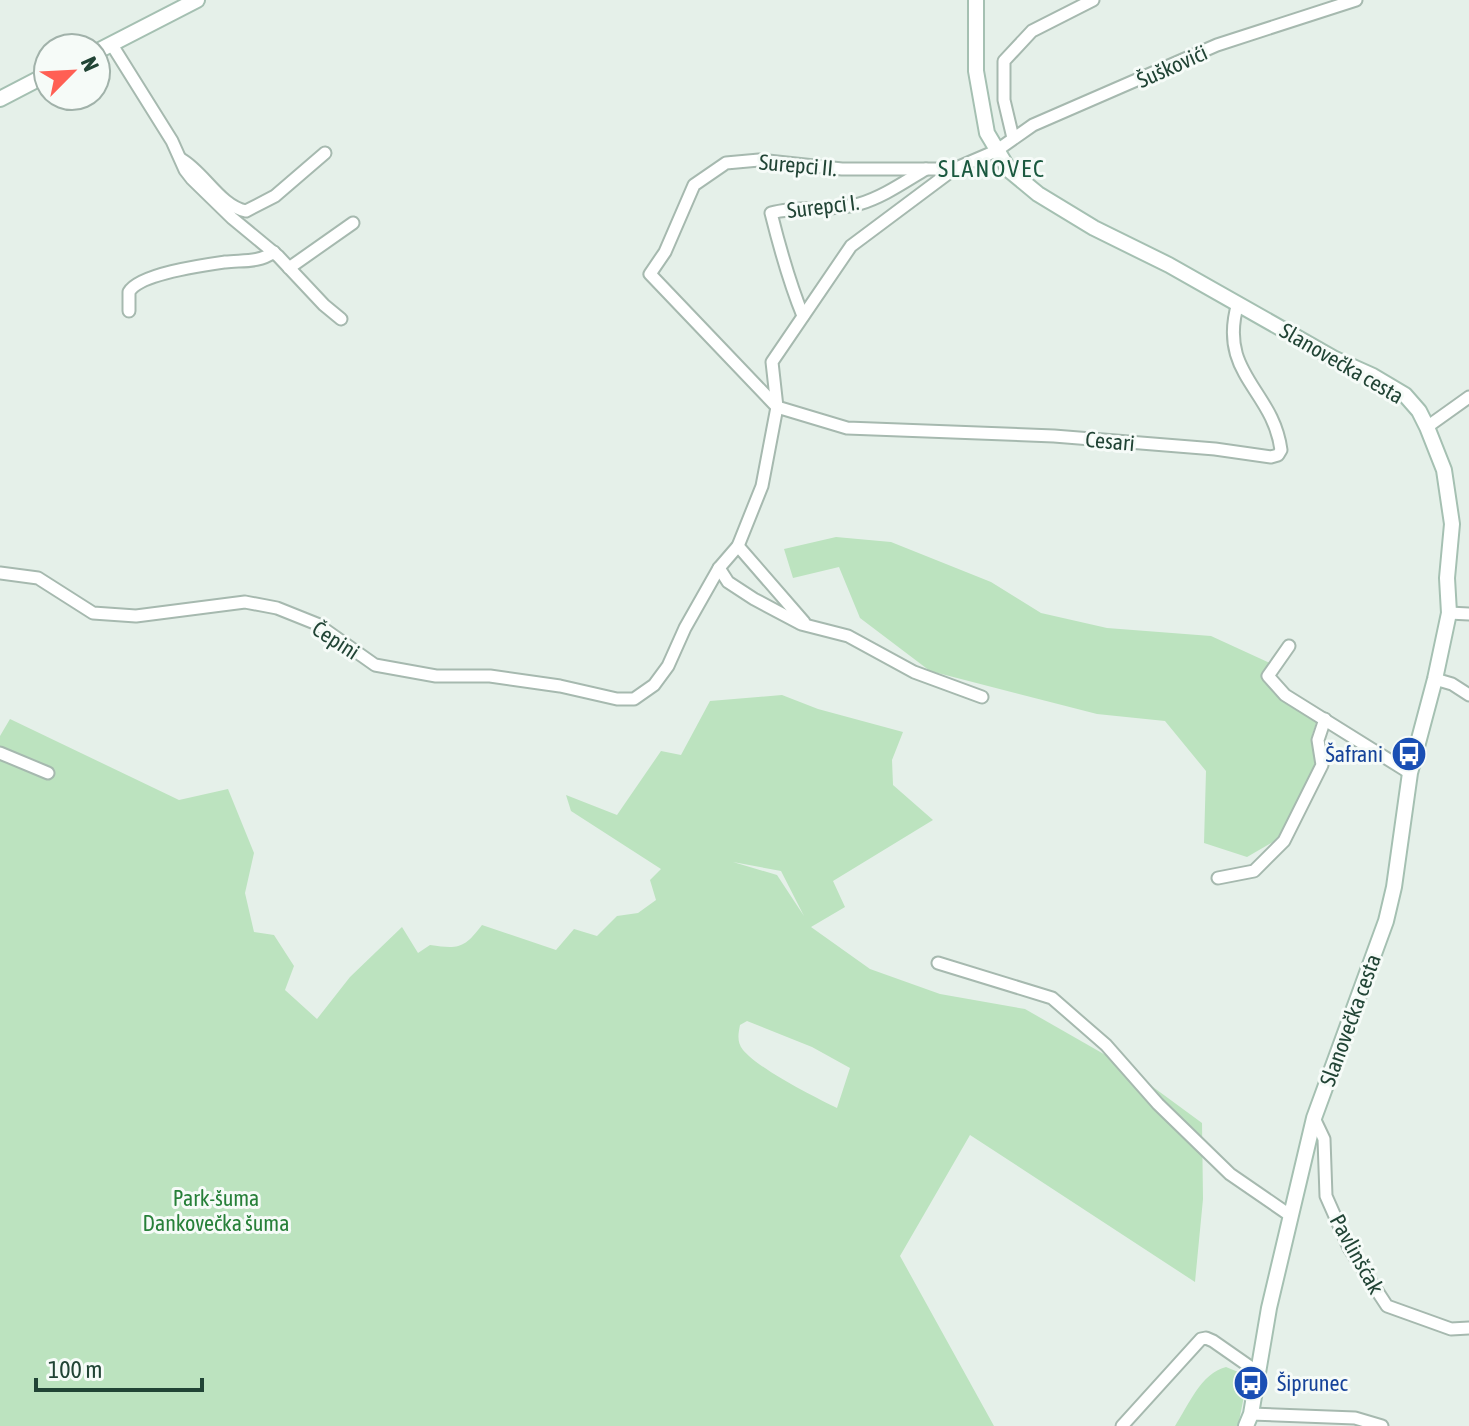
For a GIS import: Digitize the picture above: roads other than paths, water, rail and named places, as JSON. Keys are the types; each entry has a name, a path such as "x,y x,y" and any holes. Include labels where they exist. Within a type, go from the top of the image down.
{"street":[{"path":"197,0 112,45 192,179 232,218 274,252 341,319"},
{"name":"Slanovečka cesta","path":"976,0 976,71 987,133 1009,170 1038,194 1094,228 1405,395 1419,411 1444,470 1452,524 1447,578 1449,613 1410,773 1394,887 1386,921 1314,1118 1256,1371 1248,1420"},
{"path":"1013,138 1004,100 1004,61 1032,31 1093,0"},
{"name":"Šuškovići","path":"996,151 1033,125 1217,45 1356,0"},
{"path":"0,99 32,82"},
{"path":"982,697 914,672 848,636 807,625 754,599 728,582 719,568 738,546 762,486 777,407 772,362 851,246 954,169 996,151"},
{"path":"181,159 195,168 229,203 246,211 275,196 325,153"},
{"name":"Surepci II.","path":"777,407 650,274 670,242 694,185 726,163 759,160 842,169 954,169"},
{"name":"Surepci I.","path":"803,316 785,271 771,213 790,208 857,205 887,193 927,169"},
{"path":"289,268 353,223"},
{"path":"129,311 129,292 137,283 212,265 262,259 274,252"},
{"name":"Cesari","path":"777,407 847,428 1054,436 1215,449 1271,457 1281,450 1276,430 1265,404 1234,353 1232,323 1238,303"},
{"path":"1427,427 1469,397"},
{"path":"738,546 807,625"},
{"name":"Čepini","path":"0,573 38,578 93,613 136,616 245,602 277,608 317,624 375,665 436,676 490,676 560,686 617,699 634,699 654,685 668,666 685,628 719,568"},
{"path":"1449,613 1469,614"},
{"path":"1289,646 1268,676 1285,695 1410,773"},
{"path":"1435,679 1452,684 1469,695"},
{"path":"1218,878 1254,871 1284,841 1322,765 1318,740 1325,719"},
{"path":"0,753 48,773"},
{"path":"938,963 1052,998 1106,1045 1158,1104 1230,1174 1291,1216"},
{"name":"Pavlinšćak","path":"1314,1118 1324,1139 1326,1196 1349,1248 1387,1306 1451,1329 1469,1328"},
{"path":"1122,1426 1201,1339 1213,1341 1256,1371"},
{"path":"1248,1420 1355,1418 1382,1426"}],"place":[{"name":"Šafrani","path":"1409,754"},
{"name":"Šiprunec","path":"1251,1383"}],"district":[{"name":"SLANOVEC","path":"992,169"}],"park label":[{"name":"Park-šuma Dankovečka šuma","path":"216,1210"}]}
